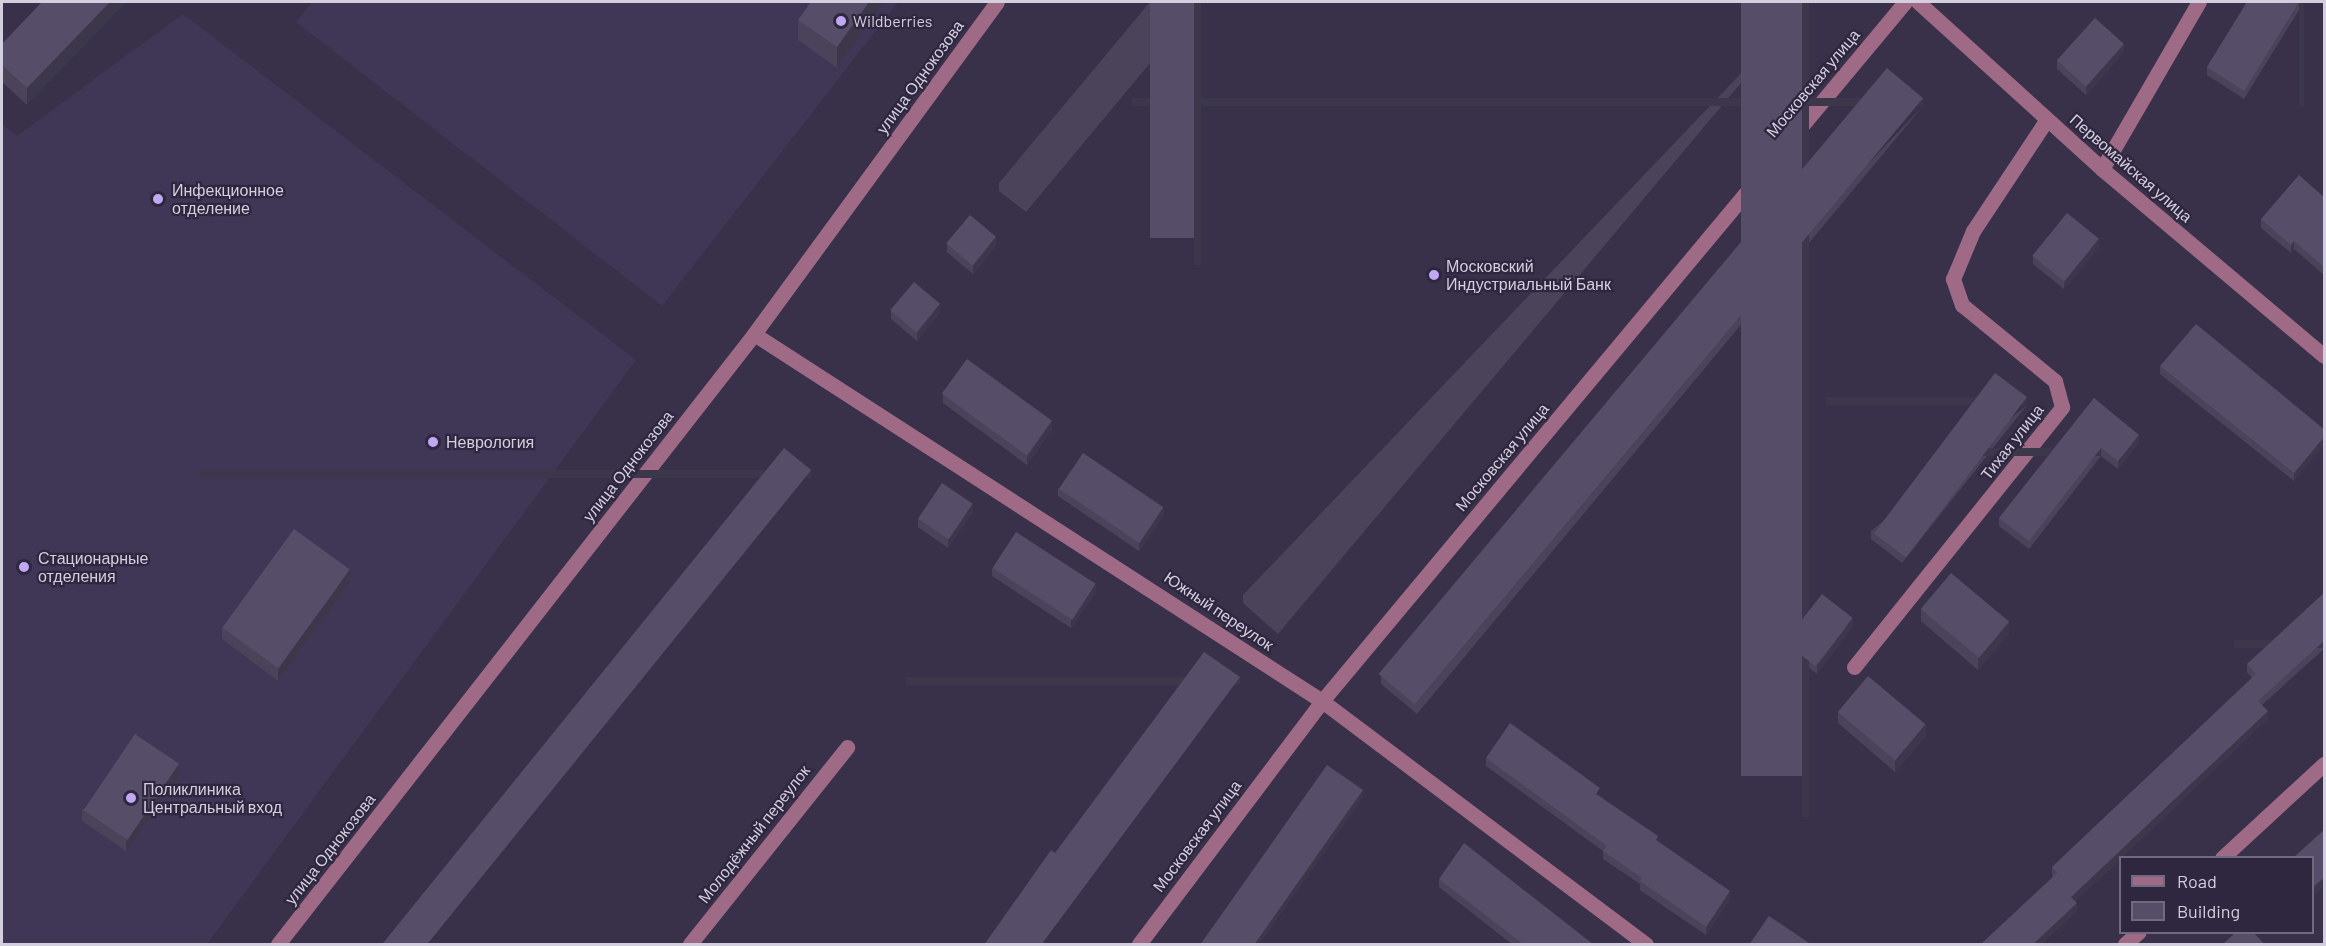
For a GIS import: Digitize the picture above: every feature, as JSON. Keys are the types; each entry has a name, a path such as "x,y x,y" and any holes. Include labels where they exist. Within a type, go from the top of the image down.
{"street":[{"name":"улица Однокозова","path":"278,945 754,334 997,2"},
{"name":"Московская улица","path":"1139,945 1322,701 1905,2"},
{"name":"Первомайская улица","path":"1918,2 2102,168 2325,356"},
{"path":"2102,168 2199,2"},
{"name":"Тихая улица","path":"1854,667 2062,407 2055,381 1962,305 1953,279 1973,231 2047,119"},
{"name":"Южный переулок","path":"754,334 1322,701 1646,945"},
{"name":"Молодёжный переулок","path":"690,945 846,747"},
{"path":"2224,856 2325,764"},
{"path":"2125,945 2138,934"}],"shaded area":[{"path":"312,2 898,2 662,306 296,22"},
{"path":"183,14 636,360 207,944 2,944 2,124 17,136"}],"building":[{"path":"42,2 110,2 27,88 2,65 2,44"},
{"path":"811,2 869,2 837,47 798,20"},
{"path":"1150,2 1194,2 1194,238 1150,238"},
{"path":"1741,2 1802,2 1802,776 1741,776"},
{"path":"2247,2 2299,2 2244,91 2207,67"},
{"path":"2095,18 2124,44 2086,86 2057,60"},
{"path":"1887,68 1923,98 1415,704 1379,674"},
{"path":"2299,175 2325,198 2325,268 2294,241 2291,245 2261,219"},
{"path":"2067,213 2099,239 2064,282 2032,256"},
{"path":"970,215 996,237 972,265 946,243"},
{"path":"914,282 940,304 916,332 890,310"},
{"path":"2196,324 2325,430 2325,436 2294,473 2160,366"},
{"path":"967,359 1052,421 1027,456 942,394"},
{"path":"1995,373 2027,397 1906,558 1874,534"},
{"path":"2094,398 2139,435 2118,461 2101,448 2029,541 1999,518"},
{"path":"784,448 811,470 427,944 382,944"},
{"path":"1083,453 1163,507 1139,543 1059,489"},
{"path":"942,483 973,504 949,539 918,519"},
{"path":"294,529 350,570 278,668 222,628"},
{"path":"1016,532 1096,584 1072,620 993,568"},
{"path":"1951,573 2009,622 1979,658 1921,609"},
{"path":"2325,592 2325,640 2258,701 2268,711 2071,897 2077,903 2032,945 1980,945 2057,873 2052,867 2256,674 2247,664"},
{"path":"1822,594 1853,618 1815,666 1784,642"},
{"path":"1204,652 1240,677 1041,945 984,945 1051,850 1055,853"},
{"path":"1868,676 1925,724 1895,760 1838,712"},
{"path":"1510,723 1600,788 1596,794 1658,836 1656,840 1730,891 1706,927 1640,881 1642,878 1603,851 1607,846 1486,758"},
{"name":"Поликлиника Центральный вход","path":"135,734 179,764 127,840 84,810"},
{"path":"1327,765 1363,790 1254,945 1200,945"},
{"path":"2325,829 2325,877 2314,886 2314,856 2295,856"},
{"path":"1464,843 1594,945 1524,945 1439,879"},
{"path":"1769,916 1812,945 1749,945"},
{"path":"2234,934 2255,934 2265,945 2222,945"}],"place":[{"name":"Wildberries","path":"841,21"},
{"name":"Инфекционное отделение","path":"158,199"},
{"name":"Московский Индустриальный Банк","path":"1434,275"},
{"name":"Неврология","path":"433,442"},
{"name":"Стационарные отделения","path":"24,567"},
{"name":"Поликлиника Центральный вход","path":"131,798"}]}
